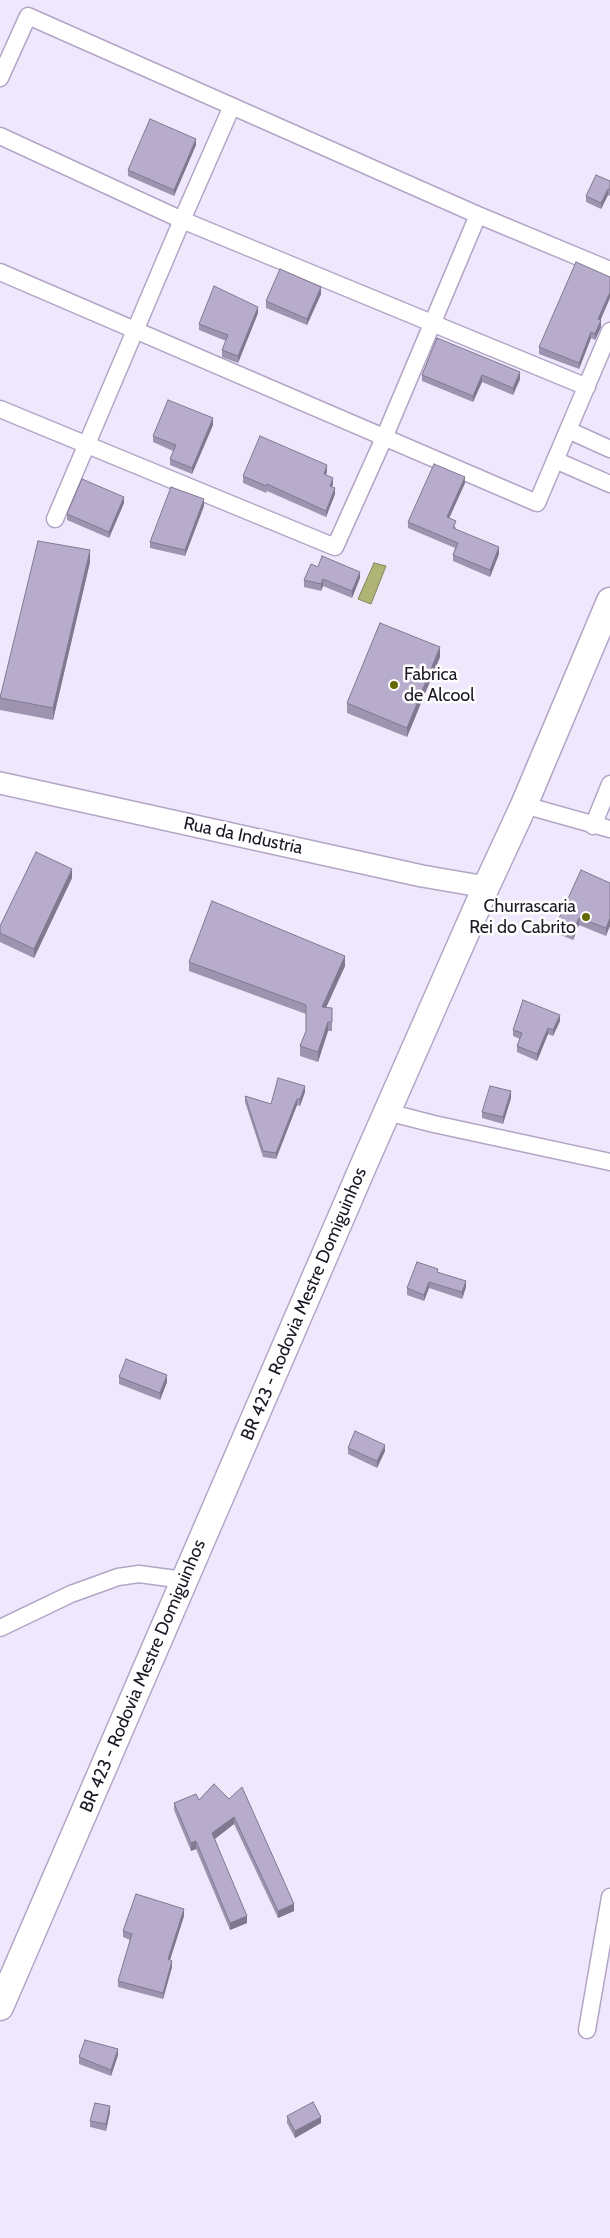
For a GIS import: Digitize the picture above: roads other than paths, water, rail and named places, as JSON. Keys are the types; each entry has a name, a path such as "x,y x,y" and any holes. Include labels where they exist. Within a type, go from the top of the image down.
{"main road":[{"name":"BR 423 - Rodovia Mestre Domiguinhos","path":"0,2008 387,1112 524,805 610,601"}],"street":[{"path":"0,78 28,16 478,215 610,270"},
{"path":"56,519 232,106"},
{"path":"0,136 182,220 587,387"},
{"path":"0,409 87,443 335,548 384,438 478,215"},
{"path":"0,272 135,332 536,503 610,331"},
{"path":"568,430 610,449"},
{"path":"555,460 610,484"},
{"name":"Rua da Industria","path":"0,783 413,874 486,887"},
{"path":"593,826 610,784"},
{"path":"524,805 593,826 610,829"},
{"path":"387,1112 610,1162"},
{"path":"0,1628 71,1594 118,1577 139,1574 184,1580"},
{"path":"587,2030 610,1897"}],"place":[{"name":"Fabrica de Alcool","path":"394,685"},
{"name":"Churrascaria Rei do Cabrito","path":"586,917"}]}
